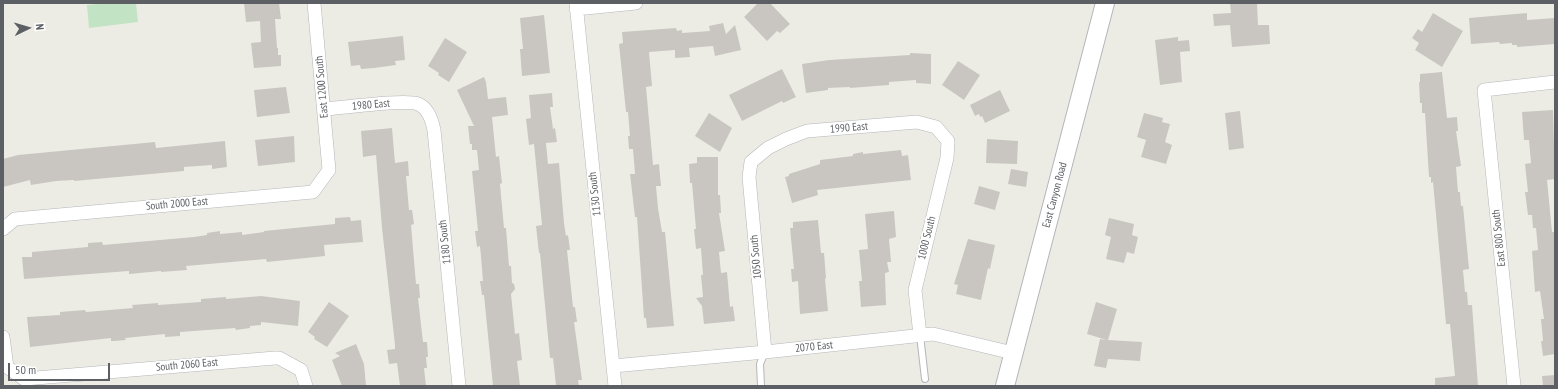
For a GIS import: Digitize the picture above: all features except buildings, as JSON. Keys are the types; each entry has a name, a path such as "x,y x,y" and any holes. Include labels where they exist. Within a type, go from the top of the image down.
{"main road":[{"name":"East Canyon Road","path":"1004,386 1105,3"}],"street":[{"name":"East 1200 South","path":"314,3 329,170"},
{"path":"576,6 636,3"},
{"name":"1130 South","path":"576,6 615,386"},
{"name":"East 800 South","path":"1514,386 1484,90 1555,82"},
{"name":"1980 East","path":"324,109 403,102 418,104"},
{"name":"1180 South","path":"418,104 430,115 434,130 459,386"},
{"name":"1990 East","path":"751,162 768,148 807,131 917,122 936,127 948,141"},
{"name":"1000 South","path":"920,335 915,290 947,158 948,141"},
{"name":"1050 South","path":"751,162 750,177 765,352"},
{"name":"South 2000 East","path":"3,229 15,219 313,192 329,170"},
{"name":"2070 East","path":"613,366 933,334 1013,353"},
{"name":"South 2060 East","path":"3,337 7,367 24,379 279,358 301,370 306,386"}],"lane":[{"path":"920,335 925,379"},
{"path":"762,386 760,364 765,352"}],"green space":[{"path":"136,3 138,22 89,28 87,5"}]}
